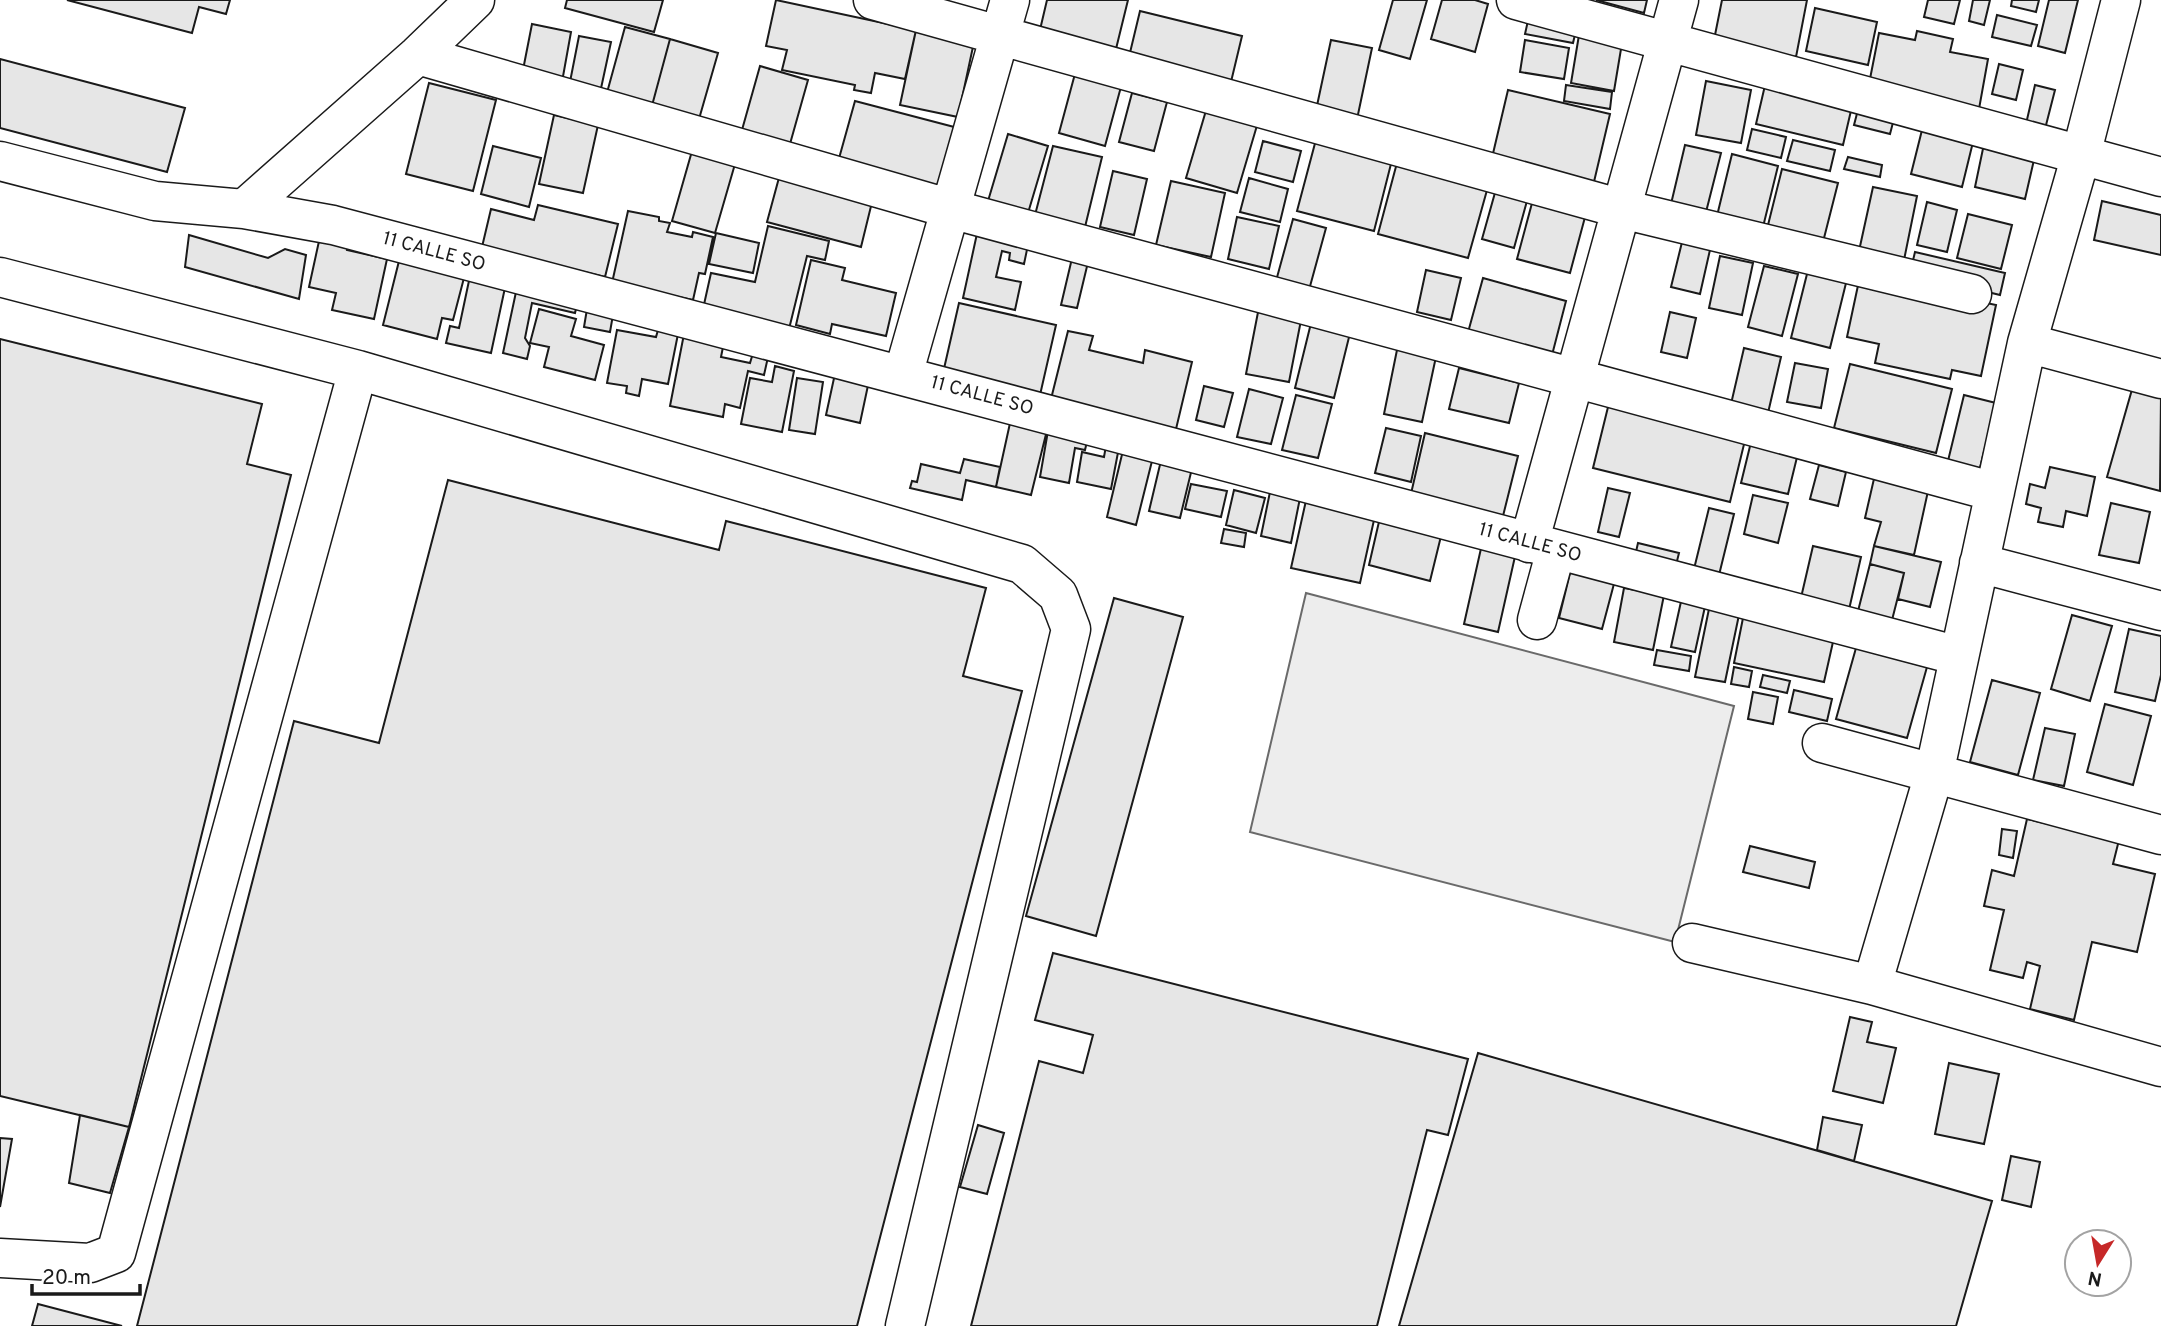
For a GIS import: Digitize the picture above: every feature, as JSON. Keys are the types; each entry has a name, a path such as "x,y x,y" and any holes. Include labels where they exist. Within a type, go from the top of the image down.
{"street":[{"path":"244,209 418,55 475,0"},
{"path":"873,0 1005,18 1622,209 1972,294"},
{"path":"1516,0 2161,177"},
{"path":"1537,620 1543,546 1575,376 1679,0"},
{"path":"1872,985 1934,774 2027,343 2081,155 2121,0"},
{"path":"903,375 1005,18"},
{"path":"418,55 951,209 1995,492"},
{"name":"11 CALLE SO","path":"0,161 155,201 244,209 333,225 1959,656"},
{"path":"0,277 358,370 1022,564 1058,595 1070,629 905,1326"},
{"path":"2027,343 2161,379"},
{"path":"0,1258 90,1263 116,1252 358,370"},
{"path":"1979,563 2161,611"},
{"path":"1822,743 2161,835"},
{"path":"1692,943 1872,985 2161,1067"}],"shaded area":[{"path":"1306,593 1734,706 1675,942 1250,832"}],"building":[{"path":"67,0 230,0 226,14 199,7 192,33"},
{"path":"567,0 663,0 654,32 565,8"},
{"path":"776,0 916,30 905,79 875,73 871,93 854,90 855,85 782,70 787,50 766,46"},
{"path":"1047,0 1128,0 1115,53 1039,34"},
{"path":"1393,0 1427,0 1410,59 1379,50"},
{"path":"1442,0 1475,0 1488,4 1475,52 1431,39"},
{"path":"1596,0 1647,0 1644,13"},
{"path":"1722,0 1807,0 1796,57 1714,40"},
{"path":"1928,0 1960,0 1954,24 1924,17"},
{"path":"1973,0 1990,0 1984,25 1969,21"},
{"path":"2012,0 2039,0 2036,12 2011,6"},
{"path":"2049,0 2078,0 2065,53 2038,46"},
{"path":"1815,8 1877,22 1868,65 1806,51"},
{"path":"1140,11 1242,36 1230,86 1128,61"},
{"path":"1997,15 2037,25 2031,46 1992,37"},
{"path":"1529,16 1577,26 1573,43 1525,34"},
{"path":"532,24 571,32 562,82 522,75"},
{"path":"625,27 670,39 650,113 605,100"},
{"path":"916,30 974,42 958,117 900,105"},
{"path":"1917,31 1953,39 1950,52 1988,59 1979,109 1869,84 1879,33 1915,40"},
{"path":"1579,35 1622,43 1614,91 1571,83"},
{"path":"579,36 611,42 600,93 569,87"},
{"path":"670,39 718,53 697,126 650,113"},
{"path":"1331,40 1372,48 1356,124 1315,115"},
{"path":"1525,40 1569,48 1564,79 1520,72"},
{"path":"0,59 185,108 167,172 0,128"},
{"path":"1999,64 2023,70 2016,100 1992,94"},
{"path":"760,66 808,80 788,151 740,137"},
{"path":"1076,70 1122,83 1105,146 1059,133"},
{"path":"1706,81 1751,90 1741,143 1696,135"},
{"path":"1766,81 1853,102 1843,145 1756,124"},
{"path":"429,83 496,100 473,191 406,174"},
{"path":"1566,85 1612,92 1610,109 1564,101"},
{"path":"2035,85 2055,90 2045,129 2026,124"},
{"path":"1508,90 1610,114 1593,186 1491,162"},
{"path":"1132,93 1167,102 1154,151 1119,142"},
{"path":"1210,97 1261,112 1237,193 1186,178"},
{"path":"855,101 958,128 941,189 838,162"},
{"path":"1860,102 1896,111 1890,134 1854,125"},
{"path":"554,115 598,125 583,193 539,184"},
{"path":"1752,129 1786,137 1781,158 1747,150"},
{"path":"1922,130 1973,142 1962,187 1911,174"},
{"path":"1318,132 1394,152 1374,231 1297,211"},
{"path":"1008,134 1048,146 1028,213 988,201"},
{"path":"1985,139 2036,151 2025,199 1975,187"},
{"path":"1793,140 1835,150 1830,171 1787,161"},
{"path":"1263,141 1301,151 1293,182 1255,172"},
{"path":"1685,145 1721,153 1706,212 1671,204"},
{"path":"493,146 541,158 529,207 481,194"},
{"path":"1053,146 1102,157 1085,227 1035,215"},
{"path":"692,151 735,164 715,233 672,221"},
{"path":"1732,154 1778,166 1762,231 1716,220"},
{"path":"1848,157 1882,165 1880,177 1844,169"},
{"path":"1398,159 1489,183 1468,258 1378,234"},
{"path":"1782,169 1838,183 1823,242 1767,229"},
{"path":"1113,171 1147,179 1134,235 1100,227"},
{"path":"780,174 873,198 861,247 767,222"},
{"path":"1249,178 1288,189 1280,222 1240,212"},
{"path":"1171,181 1225,193 1211,257 1156,245"},
{"path":"1498,182 1530,190 1514,248 1482,239"},
{"path":"1873,187 1917,196 1904,260 1859,251"},
{"path":"1535,192 1588,206 1570,273 1517,259"},
{"path":"2102,201 2161,215 2161,255 2094,240"},
{"path":"1927,202 1957,210 1947,252 1917,245"},
{"path":"538,205 618,224 605,277 482,247 491,209 534,220"},
{"path":"628,211 659,217 659,221 670,223 667,232 692,237 693,232 713,237 705,274 699,273 693,300 612,283"},
{"path":"1968,214 2012,225 2001,269 1957,258"},
{"path":"1237,217 1279,226 1269,269 1228,259"},
{"path":"1293,219 1326,228 1309,290 1276,281"},
{"path":"768,226 829,241 825,260 807,256 789,329 703,309 711,273 755,282"},
{"path":"978,229 1029,240 1024,264 1009,260 1010,253 1002,251 996,277 1021,282 1015,310 963,298"},
{"path":"321,232 349,239 347,250 387,259 374,319 332,310 336,293 309,287"},
{"path":"716,233 759,243 753,273 709,264"},
{"path":"1684,234 1712,241 1700,294 1671,287"},
{"path":"189,235 268,258 285,249 306,255 299,299 185,267"},
{"path":"1915,252 2005,273 2000,295 1910,273"},
{"path":"1073,254 1089,258 1077,308 1061,305"},
{"path":"1720,256 1753,263 1742,315 1709,308"},
{"path":"400,257 465,274 453,320 442,318 437,339 383,325"},
{"path":"811,260 845,268 842,280 896,293 886,336 832,324 830,334 796,325"},
{"path":"1764,266 1798,274 1782,336 1748,327"},
{"path":"1426,270 1461,278 1451,320 1417,312"},
{"path":"1808,270 1847,279 1830,348 1791,338"},
{"path":"470,276 506,283 491,353 446,343 450,326 459,328"},
{"path":"1860,276 1996,305 1981,376 1952,370 1950,379 1875,363 1879,344 1847,337"},
{"path":"1483,278 1566,301 1551,359 1467,336"},
{"path":"516,292 577,305 575,313 532,303 525,338 530,346 527,359 503,353"},
{"path":"588,303 614,309 610,332 584,327"},
{"path":"959,303 1056,325 1040,395 943,373"},
{"path":"1259,307 1302,315 1289,382 1246,374"},
{"path":"539,309 576,319 571,336 604,345 595,380 544,367 549,347 530,343"},
{"path":"1670,312 1696,318 1687,358 1661,352"},
{"path":"1313,315 1352,325 1334,398 1295,388"},
{"path":"617,330 656,337 658,330 678,334 668,384 642,379 639,396 626,393 627,386 607,383"},
{"path":"1068,331 1093,336 1089,350 1143,363 1145,350 1192,362 1176,429 1051,399"},
{"path":"684,334 724,342 721,357 750,363 753,353 768,357 764,375 748,371 740,408 725,404 723,417 670,406"},
{"path":"0,339 262,404 247,464 291,475 129,1127 0,1096"},
{"path":"1398,345 1437,352 1422,422 1384,414"},
{"path":"1744,348 1781,357 1768,413 1731,404"},
{"path":"1795,363 1828,369 1821,408 1787,402"},
{"path":"1850,364 1952,389 1936,453 1834,428"},
{"path":"775,366 794,371 782,432 741,424 750,378 772,382"},
{"path":"1459,368 1519,383 1509,423 1449,409"},
{"path":"836,369 870,376 860,423 826,415"},
{"path":"797,378 823,382 815,434 789,430"},
{"path":"1204,386 1233,393 1224,427 1196,420"},
{"path":"2133,386 2161,393 2160,491 2107,477"},
{"path":"1249,389 1283,398 1271,444 1237,437"},
{"path":"1296,395 1332,404 1318,458 1282,450"},
{"path":"1964,395 1996,403 1979,472 1947,465"},
{"path":"1609,403 1746,436 1730,502 1593,468"},
{"path":"1012,414 1049,422 1031,495 996,487"},
{"path":"1049,425 1089,433 1085,450 1075,448 1069,483 1040,477"},
{"path":"1386,428 1421,436 1411,482 1375,473"},
{"path":"1425,433 1518,456 1502,520 1410,498"},
{"path":"1752,438 1799,449 1788,494 1741,483"},
{"path":"1107,440 1120,442 1111,489 1077,482 1082,452 1104,457"},
{"path":"1125,442 1155,449 1136,525 1107,517"},
{"path":"1163,452 1194,460 1180,518 1149,511"},
{"path":"964,459 1000,467 996,487 966,480 962,500 910,488 912,481 917,482 921,464 960,473"},
{"path":"1819,465 1846,472 1838,506 1810,499"},
{"path":"2050,467 2095,477 2087,516 2066,511 2063,527 2038,522 2041,508 2026,504 2030,484 2045,488"},
{"path":"1876,470 1930,482 1914,555 1874,546 1881,522 1865,518"},
{"path":"448,480 719,550 726,521 986,588 963,676 1022,691 857,1326 137,1326 294,721 379,743"},
{"path":"1191,484 1227,491 1221,517 1185,509"},
{"path":"1271,487 1301,493 1291,543 1261,536"},
{"path":"1608,488 1630,493 1619,537 1598,532"},
{"path":"1234,490 1265,498 1256,533 1226,525"},
{"path":"1753,495 1788,503 1778,543 1744,534"},
{"path":"1307,496 1376,511 1360,583 1291,568"},
{"path":"2111,503 2150,512 2139,563 2099,555"},
{"path":"1709,508 1734,514 1719,575 1694,569"},
{"path":"1381,513 1443,528 1430,581 1369,565"},
{"path":"1224,529 1246,533 1244,547 1221,543"},
{"path":"1638,543 1679,553 1676,565 1635,556"},
{"path":"1482,544 1516,552 1498,632 1464,624"},
{"path":"1813,546 1861,557 1848,614 1800,602"},
{"path":"1874,546 1941,562 1930,607 1898,599 1904,573 1870,564"},
{"path":"1870,564 1904,573 1891,624 1857,615"},
{"path":"1571,569 1615,580 1602,629 1559,618"},
{"path":"1624,588 1664,595 1653,650 1614,642"},
{"path":"1682,597 1706,602 1695,652 1671,647"},
{"path":"1114,598 1183,617 1096,936 1026,916"},
{"path":"1710,604 1740,610 1725,682 1695,677"},
{"path":"1744,613 1835,633 1824,682 1734,663"},
{"path":"2072,615 2112,626 2090,701 2051,689"},
{"path":"2129,629 2161,636 2161,675 2155,701 2115,692"},
{"path":"1856,648 1927,667 1907,738 1836,719"},
{"path":"1657,650 1691,656 1689,671 1654,665"},
{"path":"1734,667 1752,671 1749,687 1731,684"},
{"path":"1763,675 1790,681 1787,693 1760,687"},
{"path":"1992,680 2040,693 2018,775 1970,762"},
{"path":"1794,690 1832,699 1827,721 1789,712"},
{"path":"1753,692 1778,697 1773,724 1748,719"},
{"path":"2105,704 2151,716 2133,785 2087,772"},
{"path":"2045,728 2075,734 2064,786 2033,780"},
{"path":"2027,819 2119,840 2113,864 2155,874 2137,952 2092,942 2074,1020 2030,1009 2040,966 2027,962 2023,978 1990,970 2004,910 1984,906 1992,870 2014,876"},
{"path":"2002,829 2017,831 2013,858 1999,855"},
{"path":"1750,846 1815,862 1809,888 1743,872"},
{"path":"1053,953 1468,1059 1448,1135 1427,1130 1377,1326 971,1326 1039,1061 1083,1073 1093,1035 1035,1020"},
{"path":"1850,1017 1872,1022 1867,1042 1896,1048 1883,1103 1833,1091"},
{"path":"1478,1053 1992,1201 1956,1326 1399,1326"},
{"path":"1949,1063 1999,1074 1984,1144 1935,1134"},
{"path":"80,1115 129,1127 110,1193 69,1183"},
{"path":"1823,1117 1862,1125 1854,1161 1817,1150"},
{"path":"978,1125 1004,1133 987,1194 960,1187"},
{"path":"0,1138 12,1139 0,1207"},
{"path":"2011,1156 2040,1162 2031,1207 2002,1200"},
{"path":"38,1304 122,1326 32,1326"}]}
